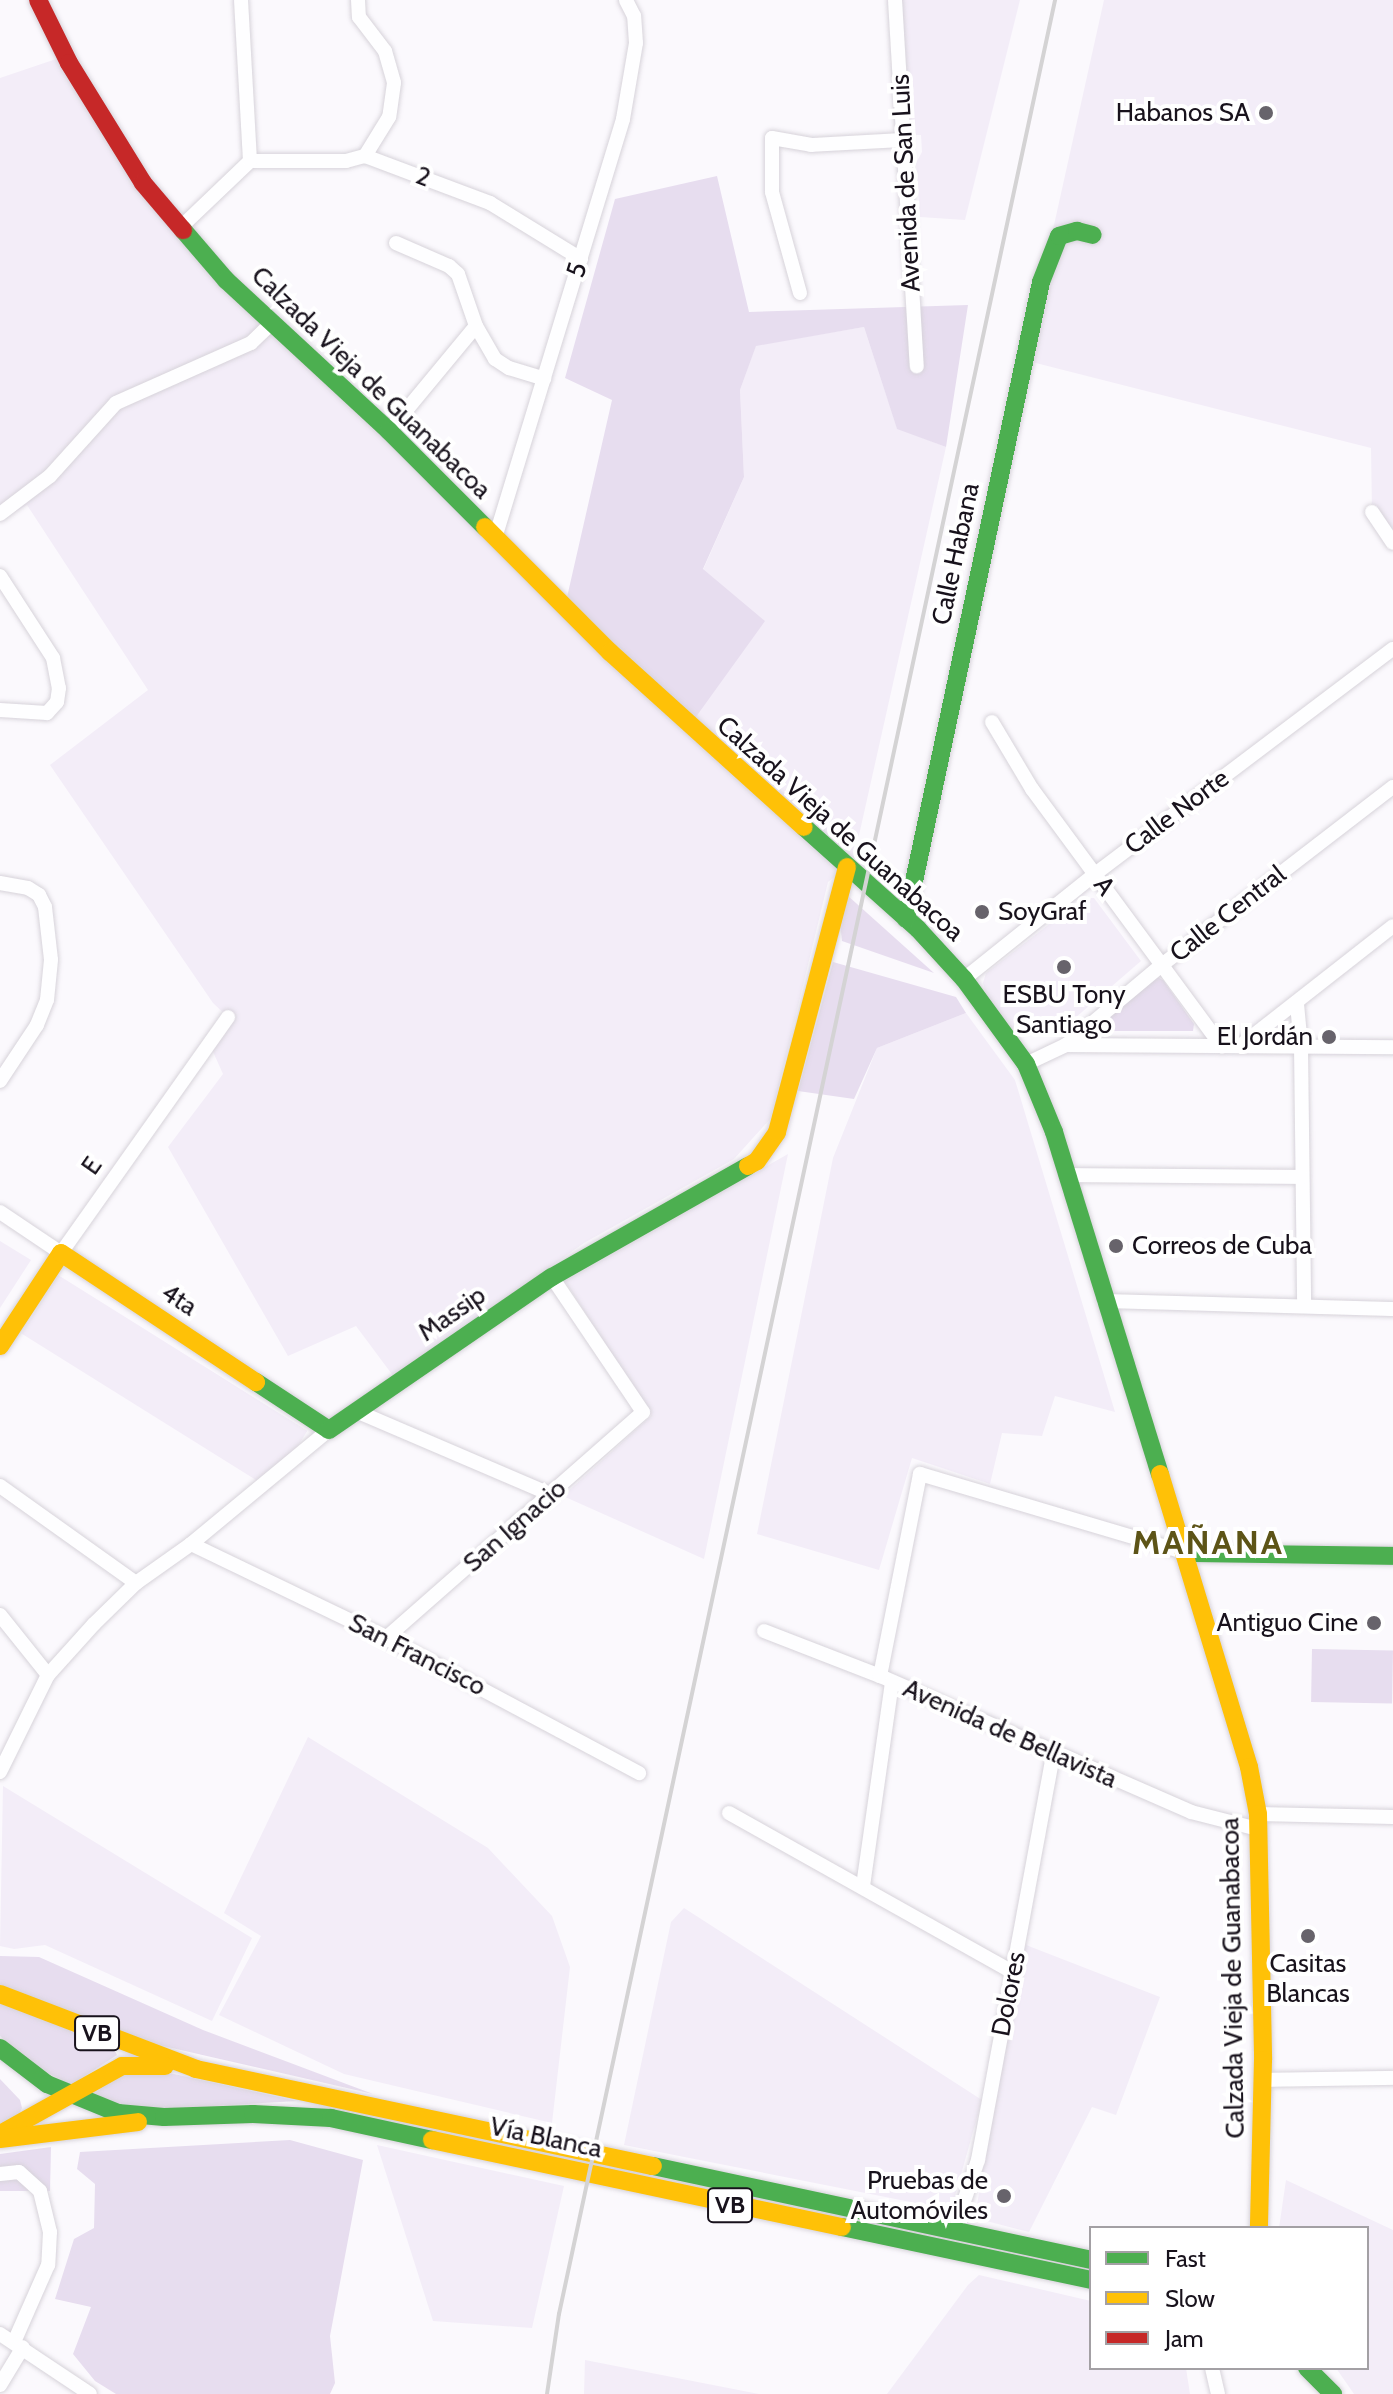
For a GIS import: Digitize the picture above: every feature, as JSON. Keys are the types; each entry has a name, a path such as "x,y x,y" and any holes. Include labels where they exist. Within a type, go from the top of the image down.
{"main road":[{"name":"Calzada Vieja de Guanabacoa","path":"38,0 109,133 143,183 226,280 389,431 610,652 906,919 964,979 1026,1064 1043,1100 1244,1746 1258,1822 1263,2080 1259,2226"},
{"name":"Calle Habana","path":"906,919 1041,282 1059,236 1077,231 1093,235"},
{"name":"Massip","path":"329,1430 552,1277 757,1161 777,1132 847,867"},
{"name":"E","path":"0,1346 61,1253"},
{"name":"4ta","path":"61,1253 329,1430"},
{"path":"1186,1553 1393,1556"},
{"name":"Vía Blanca","path":"0,1994 196,2069 1089,2260"},
{"name":"Vía Blanca","path":"0,2048 31,2073 69,2094 118,2113 164,2117 253,2114 331,2118 1089,2280"},
{"path":"0,2136 122,2066 196,2069"},
{"path":"25,2120 37,2097 31,2073"},
{"path":"0,2136 99,2129 164,2117"},
{"path":"1246,2226 1262,2180"},
{"path":"1296,2370 1327,2389"},
{"path":"1309,2370 1327,2389"}],"street":[{"path":"181,227 250,161 241,0"},
{"path":"358,0 359,17 385,51 394,83 389,117 365,156"},
{"name":"5","path":"495,538 633,78 636,43 634,16 626,0"},
{"name":"Avenida de San Luis","path":"895,0 917,366"},
{"path":"800,293 772,192 772,138 811,145 904,140"},
{"name":"2","path":"250,161 346,161 365,156 490,203 581,259"},
{"path":"396,243 449,266 458,274 476,326 495,359 509,368 544,379"},
{"path":"0,514 50,476 116,403 251,343 272,323"},
{"path":"389,431 476,326"},
{"path":"1372,512 1393,543"},
{"path":"0,576 53,658 59,688 57,702 47,713 35,715 0,710"},
{"name":"Calle Norte","path":"964,979 1095,874 1393,649"},
{"name":"A","path":"992,722 1032,789 1222,1047"},
{"name":"Calle Central","path":"1066,1045 1163,964 1393,787"},
{"path":"0,883 28,888 39,895 45,907 51,960 47,1000 37,1025 0,1081"},
{"path":"1240,1046 1393,926"},
{"path":"1297,1004 1301,1046 1304,1304"},
{"name":"E","path":"61,1253 228,1017"},
{"path":"1026,1064 1066,1045 1393,1047"},
{"path":"1066,1175 1302,1177"},
{"name":"4ta","path":"0,1212 61,1253"},
{"name":"San Ignacio","path":"386,1638 643,1412 552,1277"},
{"path":"1104,1301 1304,1304 1393,1309"},
{"path":"356,1411 552,1495"},
{"name":"Massip","path":"0,1772 48,1675 136,1583 191,1544 329,1430"},
{"path":"863,1886 886,1679 920,1474 1186,1553"},
{"path":"0,1486 136,1583"},
{"name":"San Francisco","path":"191,1544 386,1638 639,1773"},
{"path":"0,1615 48,1675"},
{"name":"Avenida de Bellavista","path":"764,1631 886,1679 1053,1755 1191,1812 1258,1822 1393,1817"},
{"name":"Dolores","path":"954,2231 978,2160 1053,1755"},
{"path":"729,1813 1014,1973"},
{"path":"1263,2080 1393,2078"},
{"path":"0,2174 19,2172 40,2191 50,2232 48,2265 0,2385"},
{"path":"0,2334 90,2394"},
{"path":"1214,2370 1218,2394"}],"shaded area":[{"path":"902,0 1020,0 965,220 920,217 916,163 922,152 921,135 911,135"},
{"path":"1104,0 1393,0 1393,543 1372,512 1371,448 1024,360"},
{"path":"65,56 143,183 565,606 703,570 744,477 740,390 756,345 864,327 897,428 946,447 853,862 828,882 771,1118 734,1159 584,1243 394,1377 356,1326 288,1356 168,1147 223,1074 210,1045 228,1017 213,1003 50,765 148,690 27,505 0,520 0,78"},
{"path":"717,176 749,312 968,305 946,447 897,429 864,327 756,346 740,390 744,477 703,569 765,621 693,721 565,606 612,400 565,378 615,199"},
{"path":"847,895 934,973 842,941 840,922"},
{"name":"ESBU Tony Santiago","path":"1083,898 1094,898 1141,961 1060,1031 1015,1033 989,1004 983,983 986,973"},
{"path":"833,962 956,997 966,1013 877,1048 854,1099 798,1091"},
{"path":"1157,977 1163,980 1194,1024 1193,1031 1100,1031 1098,1026"},
{"path":"966,1013 1015,1080 1115,1412 1055,1396 1042,1436 1002,1433 990,1484 912,1458 879,1570 757,1534 833,1158 877,1048"},
{"path":"788,1154 704,1559 563,1496 651,1416 565,1281"},
{"path":"0,1241 31,1260 0,1308"},
{"path":"58,1275 307,1431 271,1489 21,1334"},
{"path":"1312,1649 1393,1650 1392,1703 1311,1702"},
{"path":"308,1737 488,1848 552,1916 570,1967 552,2123 344,2074 219,2015 261,1936 224,1913"},
{"path":"3,1786 252,1938 212,2021 45,1945 14,1949 0,1946"},
{"path":"684,1908 982,2100 951,2210 624,2145 671,1922"},
{"path":"1026,1945 1160,1997 1116,2115 1092,2107 1029,2232 975,2218 1014,1973"},
{"path":"0,1956 39,1957 203,2030 373,2094 137,2040 0,1985"},
{"path":"0,1999 115,2051 117,2055 71,2085 33,2065 0,2036"},
{"path":"141,2069 297,2101 147,2110 92,2097 112,2076"},
{"path":"0,2079 20,2100 22,2108 18,2116 0,2127"},
{"path":"290,2140 363,2160 330,2336 335,2383 330,2394 116,2394 95,2381 73,2354 91,2307 55,2299 74,2239 94,2228 95,2184 77,2169 80,2152"},
{"path":"377,2145 564,2186 532,2328 433,2321"},
{"path":"51,2147 50,2191 0,2191 0,2154"},
{"path":"1286,2180 1393,2230 1393,2394 1354,2394 1337,2370 1369,2370 1369,2226 1279,2226"},
{"path":"979,2275 1089,2301 1089,2370 1186,2370 1190,2394 887,2394 968,2285"},
{"path":"585,2360 759,2394 584,2394"}],"railway":[{"path":"547,2394 559,2314 1055,0"}],"traffic: fast":[{"path":"183,230 226,280 389,431 485,527"},
{"path":"906,919 1041,282 1059,236 1077,231 1093,235"},
{"path":"804,827 918,929 964,979 1026,1064 1054,1132 1160,1474"},
{"path":"256,1382 329,1430 552,1277 748,1166"},
{"path":"1186,1553 1393,1556"},
{"path":"0,2048 47,2084 118,2113 164,2117 253,2114 331,2118 432,2140"},
{"path":"653,2166 1089,2260"},
{"path":"842,2227 1089,2280"},
{"path":"1309,2370 1333,2394"}],"traffic: slow":[{"path":"485,527 610,652 804,827"},
{"path":"748,1166 757,1161 777,1132 847,867"},
{"path":"0,1346 61,1253 256,1382"},
{"path":"1160,1474 1249,1767 1258,1814 1263,2060 1259,2226"},
{"path":"0,1994 196,2069 653,2166"},
{"path":"0,2134 122,2066 165,2066"},
{"path":"0,2139 138,2122"},
{"path":"432,2140 842,2227"}],"traffic: jam":[{"path":"38,0 69,63 143,183 183,230"}],"place":[{"name":"Habanos SA","path":"1266,113"},
{"name":"SoyGraf","path":"982,912"},
{"name":"ESBU Tony Santiago","path":"1064,967"},
{"name":"El Jordán","path":"1329,1037"},
{"name":"Correos de Cuba","path":"1116,1246"},
{"name":"Antiguo Cine","path":"1374,1623"},
{"name":"Casitas Blancas","path":"1308,1936"},
{"name":"Pruebas de Automóviles","path":"1004,2196"}],"district":[{"name":"MAÑANA","path":"1208,1543"}]}
